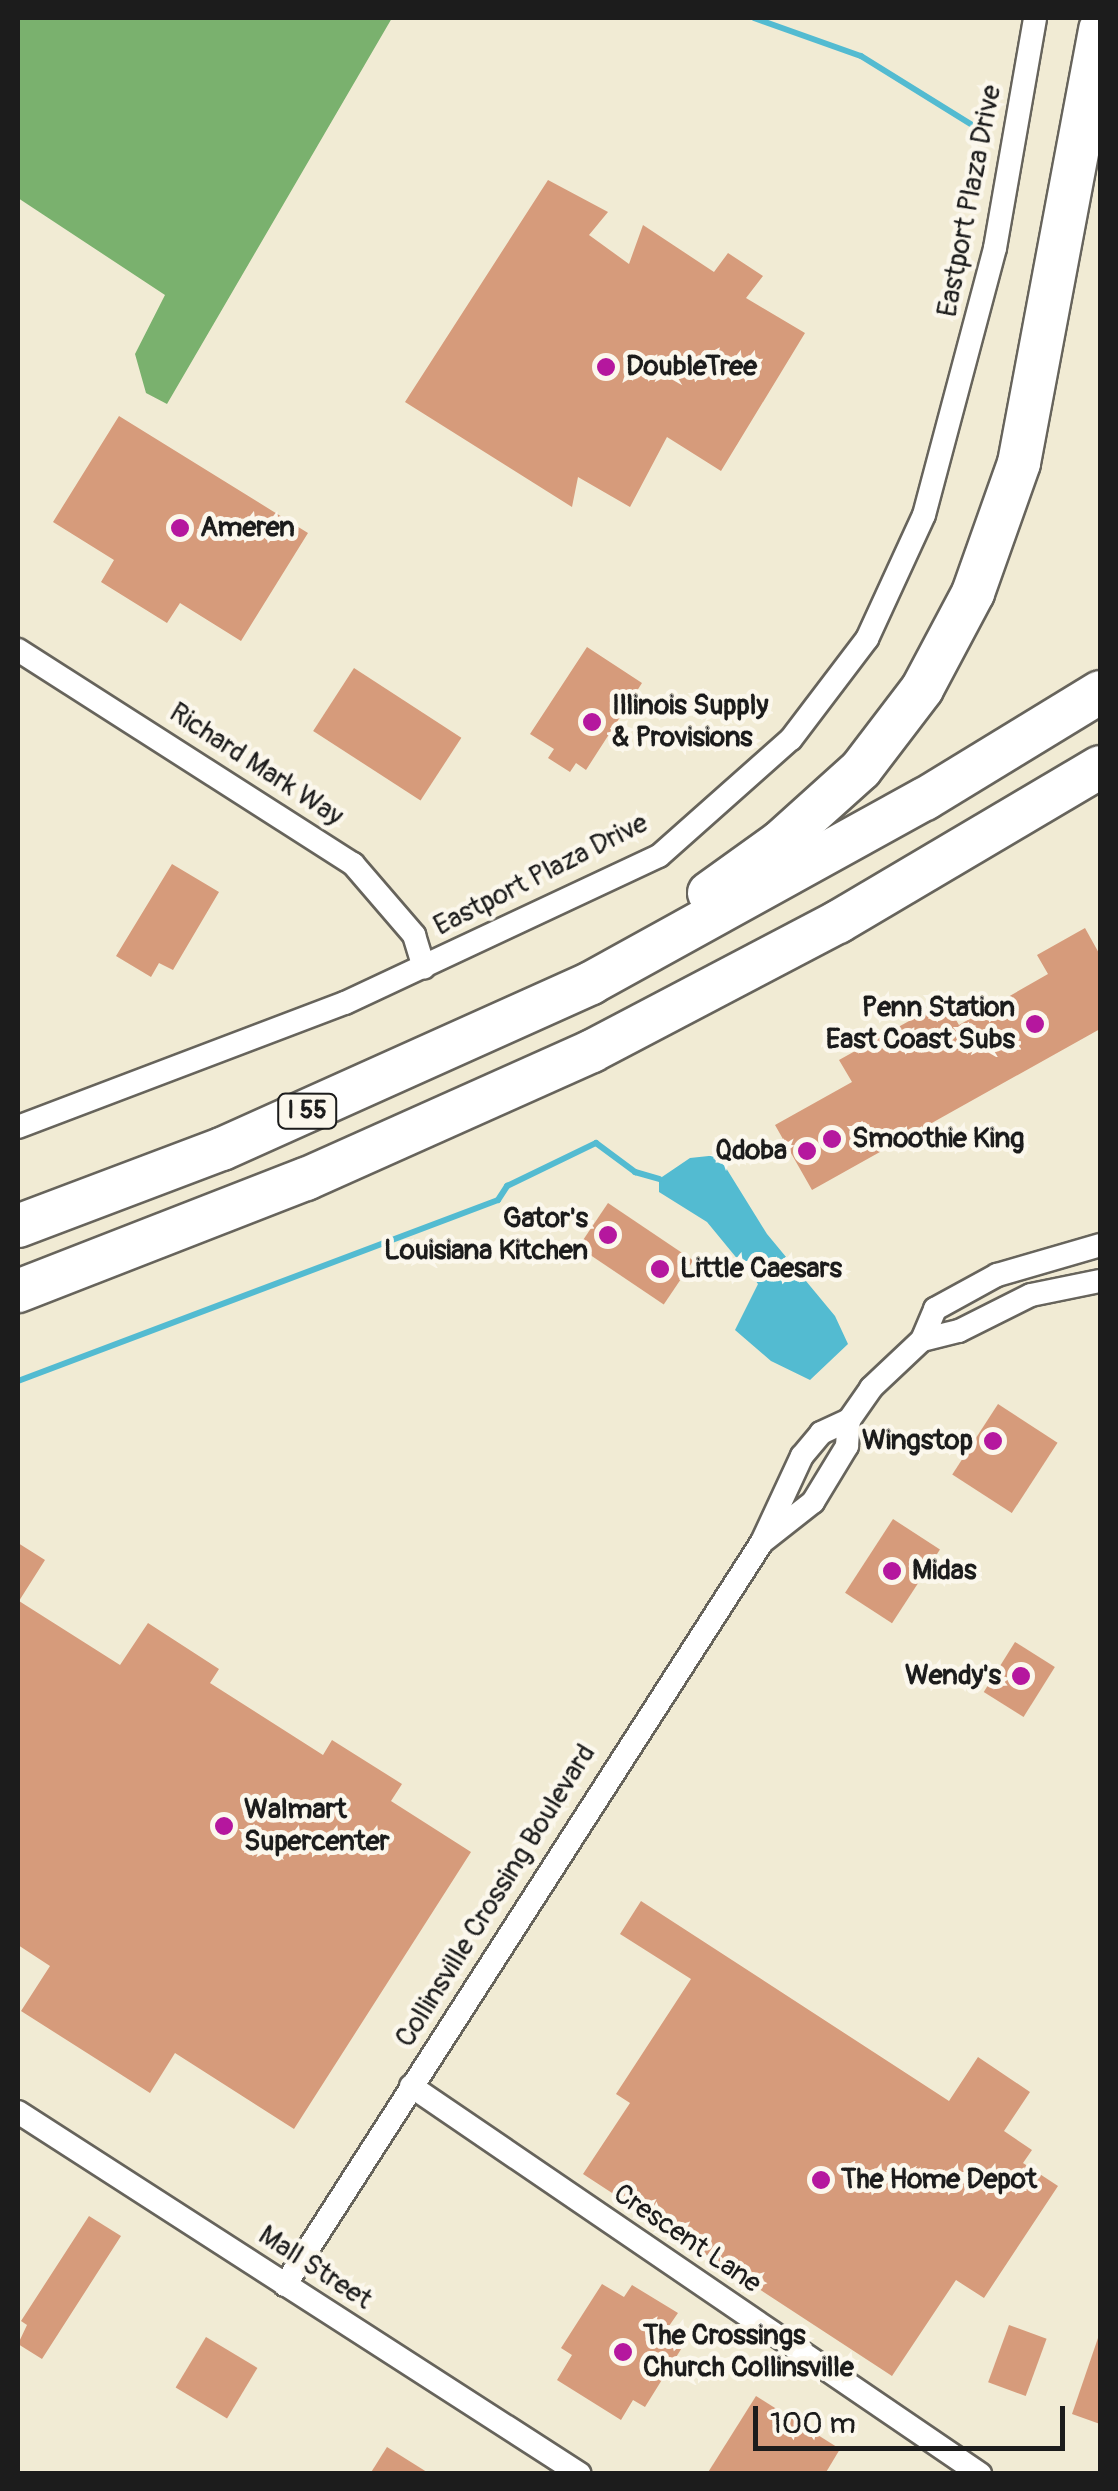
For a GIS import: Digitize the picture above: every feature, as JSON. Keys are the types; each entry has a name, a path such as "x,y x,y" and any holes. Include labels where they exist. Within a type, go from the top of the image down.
{"highway":[{"path":"591,983 640,933 724,884 832,798 893,729 944,652 992,548 1019,463 1100,30"},
{"name":"I 55","path":"18,1226 222,1148 591,983 926,800 1100,692"},
{"name":"I 55","path":"18,1292 306,1179 592,1050 838,922 1100,767"}],"street":[{"name":"Eastport Plaza Drive","path":"18,1127 237,1046 424,967 590,882 659,856 792,739 849,668 897,582 936,476 998,231 1035,18"},
{"name":"Richard Mark Way","path":"18,650 353,864 414,935 424,967"},
{"name":"Collinsville Crossing Boulevard","path":"285,2285 762,1542 802,1456 821,1434 848,1420 871,1388 922,1340 935,1310 962,1292 1050,1255 1100,1245"},
{"name":"Collinsville Crossing Boulevard","path":"922,1340 959,1330 1031,1296 1100,1281"},
{"name":"Collinsville Crossing Boulevard","path":"762,1542 813,1502 847,1446 848,1420"},
{"name":"Crescent Lane","path":"411,2086 980,2474"},
{"name":"Mall Street","path":"18,2112 580,2474"}],"green space":[{"path":"18,18 392,18 167,404 146,393 135,354 165,295 18,198"}],"water":[{"path":"718,1155 767,1234 835,1316 848,1344 810,1380 771,1361 735,1330 758,1284 707,1222 659,1192 659,1179 690,1158"}],"building":[{"name":"DoubleTree","path":"548,180 608,212 589,235 629,264 643,225 714,272 728,253 763,276 746,298 805,333 721,471 667,437 630,507 578,477 572,507 405,402"},
{"name":"Ameren","path":"119,416 308,533 241,641 180,603 167,623 101,582 114,560 53,522"},
{"path":"587,647 642,683 586,770 576,763 570,772 548,758 554,749 530,734"},
{"path":"354,668 461,738 421,801 313,731"},
{"path":"172,864 219,892 173,970 159,963 151,977 116,956"},
{"path":"1085,928 1100,955 1100,1029 812,1190 775,1125 852,1082 839,1060 945,1001 959,1025 1048,974 1037,955"},
{"path":"608,1203 693,1261 664,1305 578,1247"},
{"path":"998,1404 1058,1443 1012,1513 952,1474"},
{"name":"Midas","path":"893,1519 940,1549 892,1623 845,1593"},
{"name":"Walmart Supercenter","path":"18,1543 45,1560 19,1601 120,1665 148,1623 219,1669 210,1683 323,1755 332,1740 402,1784 391,1801 471,1852 294,2129 175,2053 150,2093 21,2011 50,1966 18,1945"},
{"name":"Wendy's","path":"1015,1642 1055,1667 1024,1717 984,1692"},
{"name":"The Home Depot","path":"641,1901 949,2101 978,2057 1030,2092 1004,2131 1032,2150 1023,2163 1058,2186 984,2298 956,2280 892,2376 583,2174 630,2103 616,2094 691,1979 620,1934"},
{"path":"89,2216 121,2236 42,2359 18,2344 27,2325 21,2321"},
{"name":"The Crossings Church Collinsville","path":"602,2284 624,2297 632,2285 678,2313 669,2326 688,2338 645,2407 633,2400 621,2420 557,2380 572,2355 561,2348"},
{"path":"1009,2325 1047,2339 1026,2396 988,2382"},
{"path":"206,2337 257,2368 227,2418 176,2388"},
{"path":"1100,2339 1100,2424 1072,2414"},
{"path":"756,2396 840,2449 825,2474 707,2474"},
{"path":"387,2447 430,2474 370,2474"}],"waterway":[{"path":"754,18 861,56 985,133"},
{"path":"18,1381 498,1200 507,1186 596,1143 635,1172 659,1179"}],"place":[{"name":"DoubleTree","path":"606,367"},
{"name":"Ameren","path":"180,528"},
{"name":"Illinois Supply & Provisions","path":"592,722"},
{"name":"Penn Station East Coast Subs","path":"1035,1024"},
{"name":"Smoothie King","path":"832,1139"},
{"name":"Qdoba","path":"807,1151"},
{"name":"Gator's Louisiana Kitchen","path":"608,1235"},
{"name":"Little Caesars","path":"660,1269"},
{"name":"Wingstop","path":"993,1441"},
{"name":"Midas","path":"892,1571"},
{"name":"Wendy's","path":"1021,1676"},
{"name":"Walmart Supercenter","path":"224,1826"},
{"name":"The Home Depot","path":"821,2180"},
{"name":"The Crossings Church Collinsville","path":"623,2352"}]}
